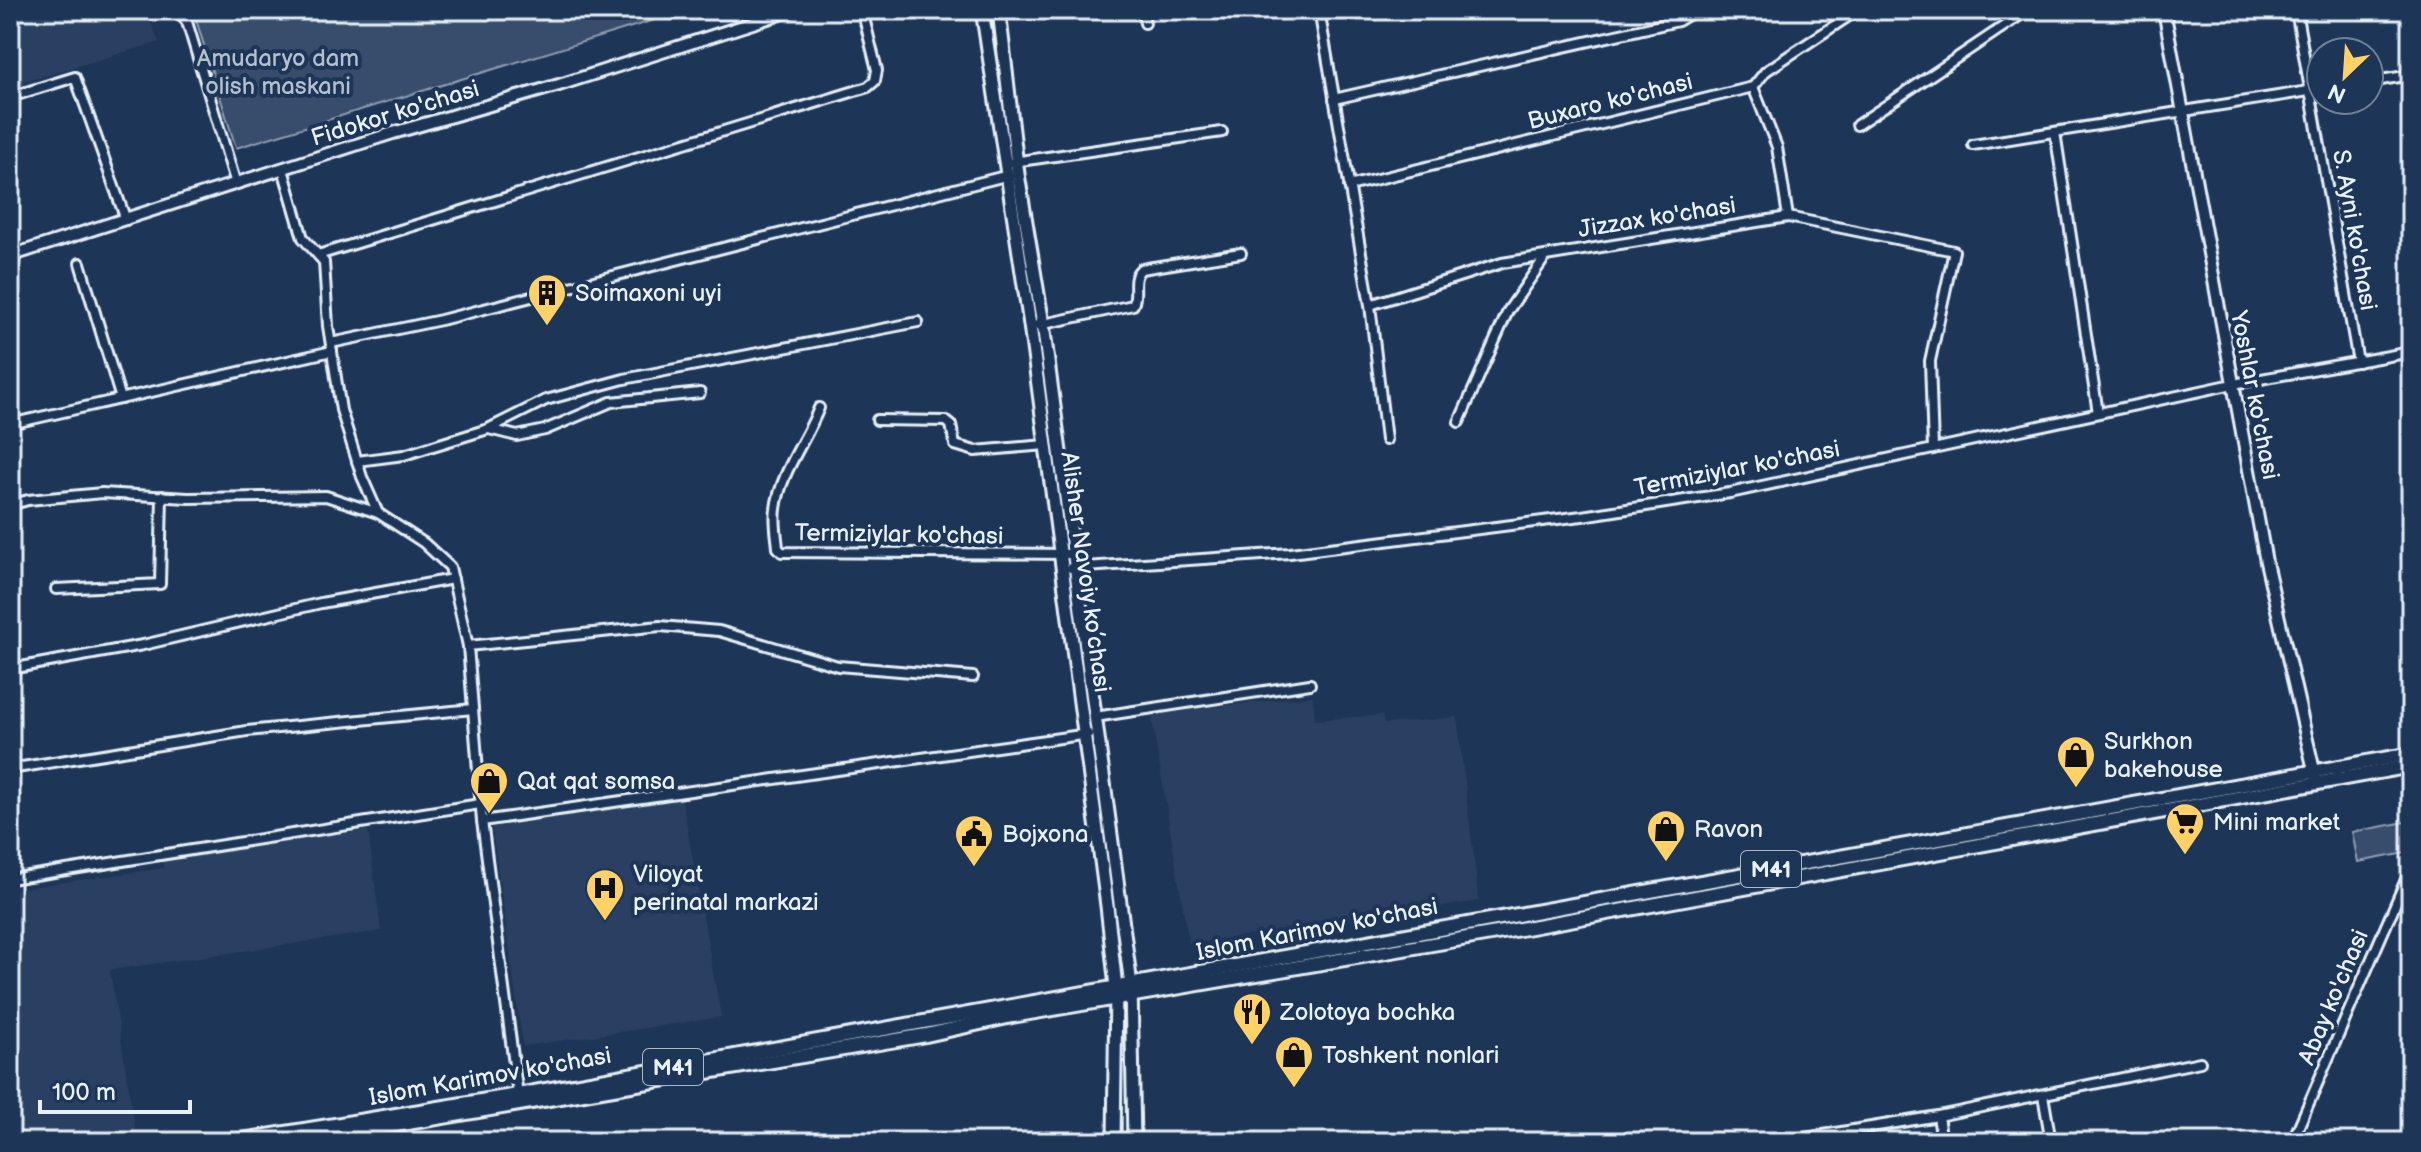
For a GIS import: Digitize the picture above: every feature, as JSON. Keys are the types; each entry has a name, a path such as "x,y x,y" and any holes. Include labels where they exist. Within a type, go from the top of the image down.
{"main road":[{"name":"Alisher Navoiy ko’chasi","path":"982,10 1074,554 1095,717 1091,733 1116,993 1114,1142"},
{"name":"Alisher Navoiy ko’chasi","path":"999,10 1011,168"},
{"name":"Alisher Navoiy ko’chasi","path":"1036,325 1046,445 1060,555 1131,990 1134,1142"},
{"name":"Islom Karimov ko'chasi","path":"296,1142 536,1103 1131,990 1520,929 2128,816 2316,778 2411,754"},
{"name":"Islom Karimov ko'chasi","path":"2316,778 2411,766"},
{"name":"Islom Karimov ko'chasi","path":"230,1142 1116,993"}],"street":[{"path":"178,10 187,22 236,184"},
{"name":"Fidokor ko'chasi","path":"10,256 393,133 559,85 793,10"},
{"path":"318,255 868,87 875,81 877,70 862,10"},
{"path":"1142,10 1145,23"},
{"path":"1319,10 1370,305 1386,440"},
{"path":"1334,99 1678,21 1696,10"},
{"name":"Buxaro ko'chasi","path":"1349,186 1753,87 1766,71 1858,10"},
{"path":"1857,125 2028,10"},
{"name":"Yoshlar ko'chasi","path":"2164,10 2266,562 2316,778"},
{"name":"S. Ayni ko'chasi","path":"2296,10 2305,46"},
{"path":"2385,79 2411,75"},
{"path":"10,97 75,77 126,220"},
{"path":"1753,87 1777,147 1788,217"},
{"path":"1973,145 2305,92"},
{"name":"S. Ayni ko'chasi","path":"2320,116 2358,362"},
{"path":"10,424 441,320 1011,168 1222,132"},
{"path":"2055,132 2098,413"},
{"path":"283,169 303,238 324,262 331,347 341,410 378,513"},
{"name":"Jizzax ko'chasi","path":"1370,305 1502,263 1788,217 1954,251 1930,361 1933,449"},
{"path":"1036,325 1133,305 1135,278 1141,269 1241,253"},
{"path":"1459,422 1508,311 1546,256"},
{"path":"80,263 121,399"},
{"path":"357,461 404,455 488,429 546,400 624,379 918,322"},
{"name":"Termiziylar ko'chasi","path":"1062,569 1290,553 1582,516 1730,493 2233,384 2411,352"},
{"path":"488,429 517,436 545,430 611,402 700,393"},
{"name":"Termiziylar ko'chasi","path":"819,408 787,471 776,509 778,548 782,552 1074,554"},
{"path":"877,420 946,421 951,425 955,445 975,451 1046,445"},
{"path":"10,505 28,500 102,493 326,496 378,513 424,543 450,567 468,646 480,804 518,1095"},
{"path":"56,589 160,584 162,496"},
{"path":"10,669 143,645 321,603 453,579"},
{"path":"468,646 660,626 719,631 838,666 973,677"},
{"path":"1095,717 1310,684"},
{"path":"10,769 247,731 473,709"},
{"path":"482,821 1091,733"},
{"path":"10,879 480,804"},
{"name":"Abay ko'chasi","path":"2292,1142 2411,868"},
{"path":"1781,1142 1828,1138 2200,1062"},
{"path":"2043,1095 2051,1142"},
{"path":"1938,1116 1942,1142"}],"shaded area":[{"path":"10,10 145,10 159,42 10,86"},
{"path":"1313,696 1315,720 1382,715 1384,724 1457,717 1479,901 1189,944 1151,714"},
{"name":"Viloyat perinatal markazi","path":"682,799 721,1017 523,1046 492,828"},
{"path":"368,830 381,931 110,970 137,1140 10,1142 10,890 164,868 163,859"}],"green space":[{"name":"Amudaryo dam olish maskani","path":"193,10 687,10 236,148"},
{"path":"2411,821 2411,852 2358,862 2352,832"}],"place":[{"name":"Soimaxoni uyi","path":"547,327"},
{"name":"Surkhon bakehouse","path":"2076,789"},
{"name":"Qat qat somsa","path":"489,815"},
{"name":"Mini market","path":"2185,856"},
{"name":"Ravon","path":"1666,863"},
{"name":"Bojxona","path":"974,868"},
{"name":"Viloyat perinatal markazi","path":"605,922"},
{"name":"Zolotoya bochka","path":"1252,1046"},
{"name":"Toshkent nonlari","path":"1294,1089"}]}
